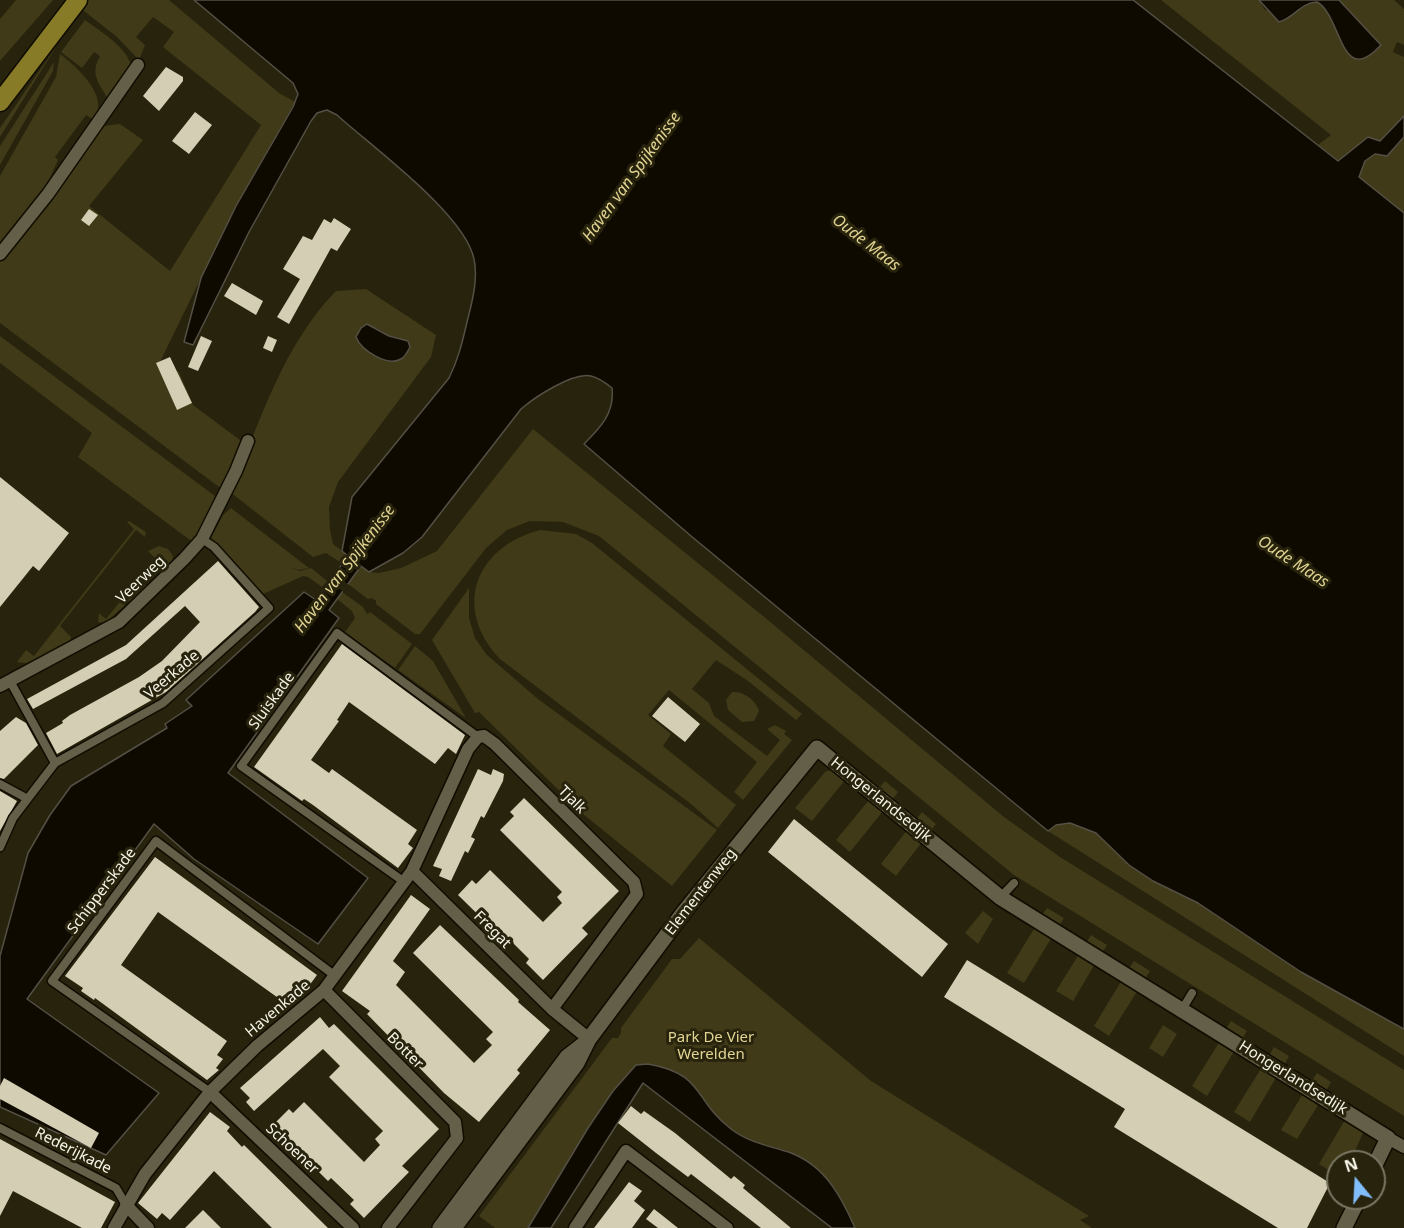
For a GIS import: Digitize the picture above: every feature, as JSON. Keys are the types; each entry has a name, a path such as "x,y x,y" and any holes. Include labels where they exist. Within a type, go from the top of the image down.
{"main road":[{"path":"0,102 78,0"}],"street":[{"path":"0,254 48,194 138,65"},
{"name":"Veerweg","path":"5,684 118,622 202,539 236,471 248,441"},
{"name":"Veerkade","path":"0,847 12,818 55,763 163,703 269,608 214,548 202,539"},
{"name":"Sluiskade","path":"403,881 241,766 338,633 478,737"},
{"path":"5,684 55,763"},
{"name":"Tjalk","path":"478,737 484,736 503,752 634,882 637,894 552,1009"},
{"name":"Havenkade","path":"114,1228 145,1174 210,1092 257,1046 324,990 412,871 468,749 478,737"},
{"name":"Hongerlandsedijk","path":"817,748 999,900 1404,1147"},
{"name":"Elementenweg","path":"454,1228 577,1063 589,1039 683,913 817,748"},
{"path":"0,784 26,798"},
{"name":"Schipperskade","path":"210,1092 52,981 156,841 334,975"},
{"name":"Fregat","path":"412,871 552,1009 589,1039"},
{"path":"999,900 1014,883"},
{"name":"Botter","path":"324,990 455,1122 457,1138 388,1228"},
{"path":"1180,1012 1192,993"},
{"name":"Elementenweg","path":"440,1228 567,1057 589,1039"},
{"name":"Schoener","path":"210,1092 353,1228"},
{"name":"Rederijkade","path":"0,1128 116,1188 126,1205"},
{"path":"1382,1150 1388,1138"},
{"path":"575,1228 626,1151 727,1228"},
{"path":"126,1205 148,1228"},
{"path":"1344,1228 1353,1210"}],"green space":[{"path":"16,0 53,0 0,61 0,19"},
{"path":"70,0 169,0 279,93 295,102 236,206 159,364 179,372 193,405 244,443 224,487 219,487 0,323 0,260 103,126 120,124 143,140 89,206 170,271 261,125 163,47 174,32 153,17 136,37 145,45 139,60 117,37"},
{"path":"1161,0 1259,0 1265,10 1293,14 1300,7 1317,2 1381,45 1339,0 1394,0 1404,9 1404,45 1397,42 1393,52 1404,57 1404,213 1318,145 1331,135"},
{"path":"85,20 124,52 131,66 108,99 96,78 97,62 100,56 94,52 82,68 61,52"},
{"path":"59,42 0,137 0,128"},
{"path":"60,54 90,83 98,102 98,111 94,120 86,115 55,157 58,160 44,191 0,247 0,176 56,77"},
{"path":"54,62 53,71 0,165 0,146"},
{"path":"366,289 436,335 431,357 338,482 329,507 330,530 333,544 349,556 343,564 326,553 313,557 230,492 262,413 287,361 317,313 336,291","holes":["377,328 389,336 400,338 360,346"]},
{"path":"0,336 215,496 211,515 194,543 78,457 92,433 0,363"},
{"path":"533,429 763,616 1004,817 1060,857 1404,1070 1404,1116 1014,875 599,536 563,522 530,521 507,530 486,548 420,634 415,634 376,604 372,598 368,599 348,584 362,565 369,572 379,573 401,568 437,551"},
{"path":"231,508 309,568 299,570 289,567 300,571 311,568 327,581 322,587 303,576 263,594 211,538 223,515"},
{"path":"129,521 146,532 145,537 136,530 60,626 71,637 70,642 30,664 17,662 26,650 34,656 134,529 127,522"},
{"path":"540,530 576,534 592,543 802,714 796,720 748,681 716,660 692,689 709,703 714,716 767,756 780,740 767,729 775,725 786,731 784,734 792,740 743,800 734,792 757,762 669,690 648,715 671,734 663,746 736,805 718,828 691,804 500,659 485,640 477,620 474,600 478,582 486,565 500,550 518,538"},
{"path":"159,546 168,549 173,556 172,563 160,574 156,570 143,583 147,586 105,623 98,622 99,613 106,619 155,558 148,551"},
{"path":"469,588 469,618 475,638 486,654 538,699 717,830 672,886 583,814 479,712 475,713 432,640"},
{"path":"342,592 363,607 367,614 370,612 412,644 395,668 345,632 355,618 352,611 337,599"},
{"path":"415,646 433,661 466,718 398,670"},
{"path":"732,692 745,695 755,703 759,711 754,721 742,722 728,710 726,700"},
{"path":"830,770 845,780 812,821 795,808 825,772"},
{"path":"885,781 898,792 892,800 878,789"},
{"path":"869,800 883,811 850,852 836,840"},
{"path":"922,812 936,824 930,832 916,820"},
{"path":"1070,823 1096,833 1129,865 1153,881 1198,903 1301,972 1404,1029 1404,1056 1048,831 1055,825"},
{"path":"907,830 922,842 896,876 881,864"},
{"path":"1047,908 1064,918 1059,926 1042,915"},
{"path":"983,911 993,919 978,944 965,933"},
{"path":"1035,927 1052,937 1024,983 1007,973"},
{"path":"1091,935 1107,945 1102,953 1086,943"},
{"name":"Park De Vier Werelden","path":"699,938 871,1081 1089,1216 1080,1220 1092,1228 837,1228 629,1072 588,1128 528,1228 495,1228 479,1216 612,1038 618,1038 621,1028 672,959 680,959"},
{"path":"1079,954 1095,964 1073,1001 1056,991"},
{"path":"1134,961 1150,971 1144,980 1128,970"},
{"path":"1122,980 1138,990 1109,1036 1094,1026"},
{"path":"1231,1021 1247,1031 1242,1039 1226,1029"},
{"path":"1163,1025 1177,1034 1163,1057 1149,1048"},
{"path":"1220,1041 1235,1050 1207,1096 1192,1086"},
{"path":"1274,1047 1289,1056 1284,1065 1269,1056"},
{"path":"1262,1067 1277,1076 1250,1122 1234,1112"},
{"path":"1317,1073 1331,1082 1326,1091 1311,1082"},
{"path":"1304,1092 1320,1102 1297,1139 1281,1130"},
{"path":"1346,1118 1361,1128 1363,1133 1355,1150 1327,1150"},
{"path":"1326,1152 1326,1168 1319,1164"}],"water":[{"path":"194,0 1133,0 1338,161 1368,137 1380,141 1404,116 1404,137 1387,156 1375,154 1365,161 1359,177 1404,213 1404,1029 1301,972 1198,903 1153,881 1129,865 1096,833 1070,823 1056,825 1048,831 691,536 584,444 596,432 609,412 612,388 600,379 583,376 554,386 521,409 422,537 403,553 369,572 361,566 329,610 339,618 228,773 368,878 318,944 194,859 154,824 27,999 159,1093 106,1155 0,1107 0,956 28,853 50,815 71,786 167,728 165,724 192,706 186,700 304,592 316,600 348,556 342,551 352,497 449,378 460,348 473,296 474,259 467,241 454,222 415,182 337,115 327,110 317,113 311,121 249,232 193,345 184,342 201,278 236,206 293,107 298,94 293,83"},
{"path":"1259,0 1339,0 1381,45 1368,57 1357,59 1349,55 1325,9 1317,2 1306,5 1279,22"},
{"path":"367,324 389,336 408,341 410,347 405,355 401,359 389,361 369,352 356,337 361,328"},
{"path":"648,1064 666,1068 689,1081 719,1118 738,1134 791,1153 813,1166 831,1183 855,1228 832,1228 643,1083 551,1228 528,1228 613,1091 636,1065"}],"pier":[{"path":"333,573 350,586 345,593 327,580"}],"building":[{"path":"166,67 183,77 183,81 159,111 143,96"},
{"path":"195,112 212,125 189,154 172,141"},
{"path":"89,209 98,215 89,226 81,220"},
{"path":"334,218 351,229 337,251 331,248 289,324 277,317 300,279 283,269 303,236 312,240 324,219 331,223"},
{"path":"232,283 263,301 256,315 224,296"},
{"path":"201,336 212,341 198,371 188,367"},
{"path":"268,336 277,340 272,352 263,348"},
{"path":"170,357 192,403 177,410 156,363"},
{"path":"0,477 69,533 39,571 33,566 0,607"},
{"path":"218,561 259,607 255,612 166,692 57,754 46,733 63,723 62,721 70,715 139,677 162,661 200,622 185,606 126,659 33,709 27,699 126,645"},
{"path":"342,644 465,735 456,754 448,748 435,764 349,702 337,720 339,721 311,760 329,773 332,769 417,830 408,844 413,848 398,868 313,805 304,799 302,801 254,767"},
{"path":"668,697 700,724 685,742 652,716"},
{"path":"16,717 26,723 38,745 4,779 0,778 0,731"},
{"path":"478,769 491,775 493,769 504,774 503,781 484,818 481,816 471,837 475,839 468,853 465,851 451,881 439,876 442,869 433,866"},
{"path":"0,791 17,801 0,831"},
{"path":"524,798 619,891 582,928 588,934 543,980 526,963 529,959 509,939 506,942 458,895 472,880 476,884 490,870 543,922 562,903 557,897 562,892 500,830 514,816 510,812"},
{"path":"794,819 948,944 922,977 768,852"},
{"path":"155,857 317,975 303,994 298,991 288,1005 158,912 121,965 227,1041 217,1055 223,1059 216,1068 219,1070 207,1080 95,998 94,1000 81,991 83,988 65,976"},
{"path":"411,895 430,909 393,961 405,972 396,985 474,1063 492,1045 486,1039 493,1032 413,953 440,925 519,1000 518,1002 550,1030 517,1070 520,1073 479,1122 444,1093 367,1014 370,1011 342,991"},
{"path":"967,960 1326,1181 1326,1191 1307,1228 1278,1228 1114,1127 1125,1109 944,997"},
{"path":"320,1017 329,1028 334,1024 439,1129 402,1166 409,1172 364,1218 350,1204 354,1200 331,1178 328,1181 272,1126 289,1109 293,1113 304,1102 364,1162 380,1145 375,1139 383,1131 329,1077 340,1066 323,1049 254,1111 246,1102 250,1098 240,1088"},
{"path":"4,1078 99,1133 91,1148 0,1099 0,1086"},
{"path":"631,1106 641,1114 644,1111 675,1133 731,1179 734,1176 745,1185 743,1188 791,1228 761,1228 691,1174 688,1177 656,1153 618,1123"},
{"path":"210,1112 230,1127 227,1131 242,1147 244,1145 328,1228 272,1228 214,1171 170,1220 162,1213 157,1219 138,1203"},
{"path":"0,1139 115,1202 101,1228 82,1228 13,1191 0,1216"},
{"path":"629,1182 642,1191 634,1201 645,1210 632,1228 594,1228"},
{"path":"654,1209 678,1228 658,1228 646,1219"},
{"path":"203,1210 221,1228 185,1228"}],"water label":[{"name":"Haven van Spijkenisse","path":"632,177"},
{"name":"Oude Maas","path":"866,243"},
{"name":"Oude Maas","path":"1293,562"},
{"name":"Haven van Spijkenisse","path":"345,569"}]}
